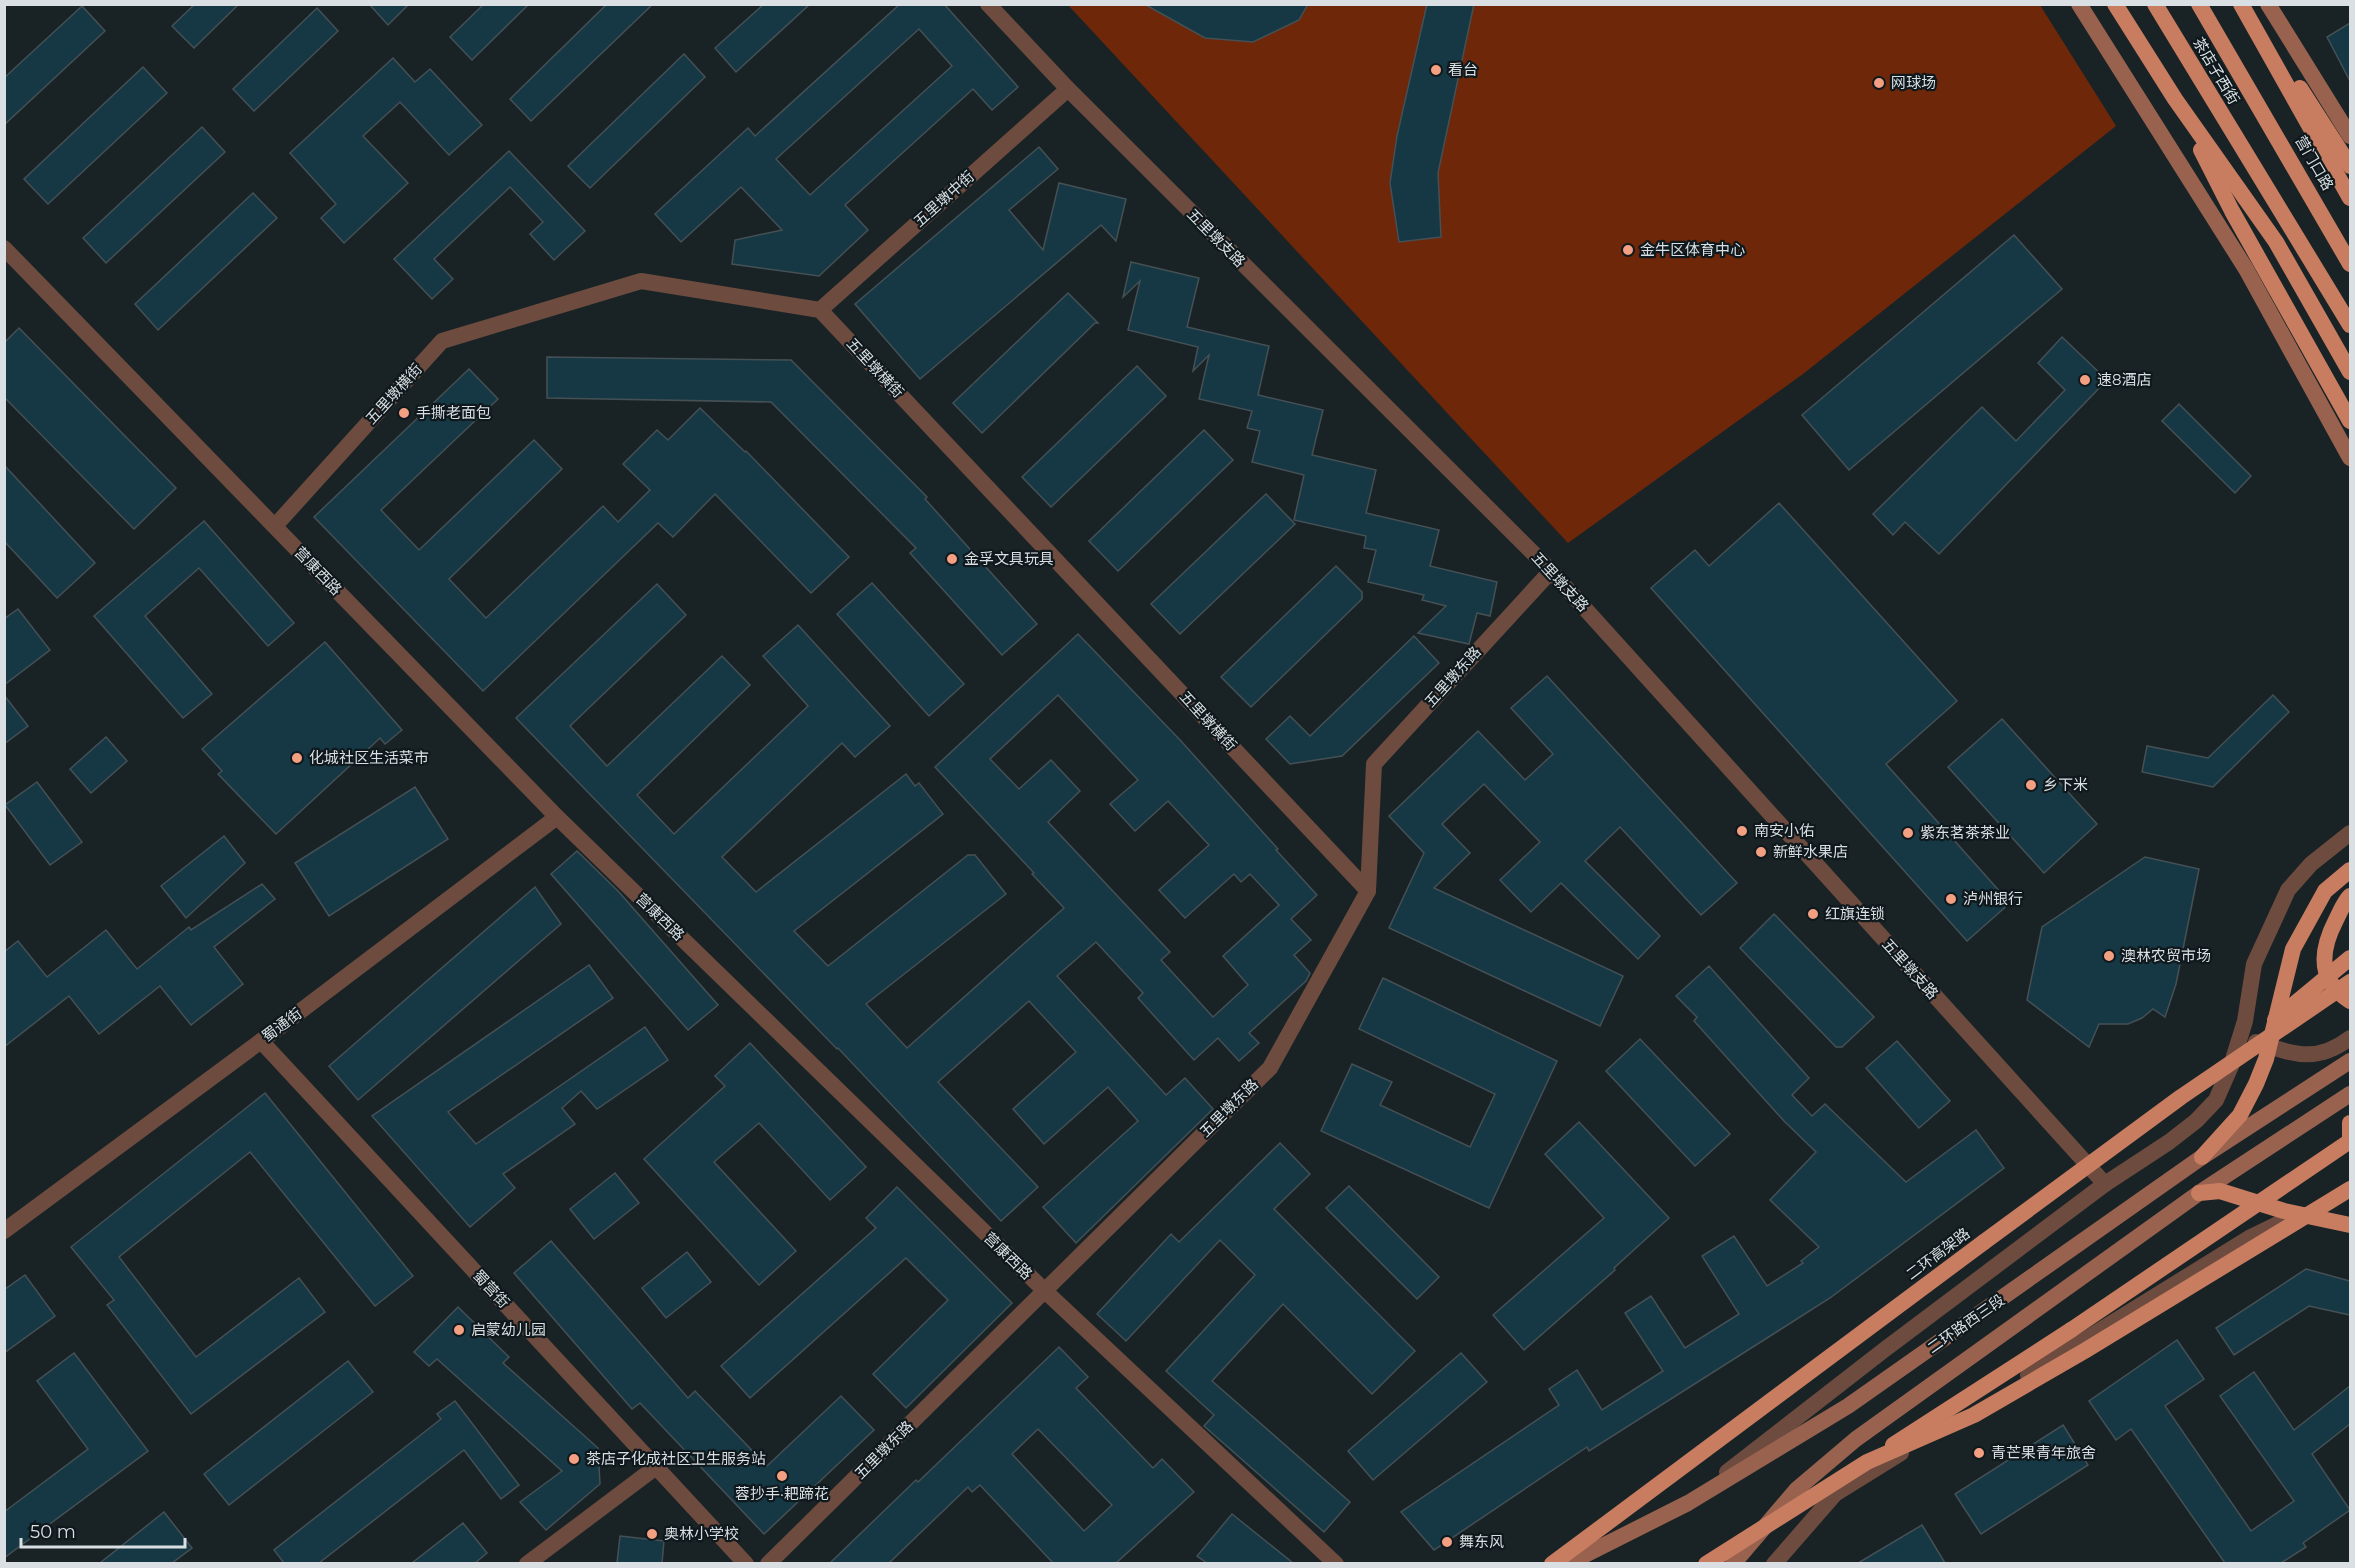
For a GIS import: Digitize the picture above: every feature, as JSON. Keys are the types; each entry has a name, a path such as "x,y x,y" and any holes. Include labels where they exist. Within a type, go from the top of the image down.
{"highway":[{"path":"2115,4 2175,99 2276,242 2350,372"},
{"name":"茶店子西街","path":"2154,4 2350,325"},
{"name":"营门口路","path":"2199,4 2350,264"},
{"path":"2241,4 2350,198"},
{"path":"2246,4 2350,166"},
{"path":"2175,99 2232,211 2350,421"},
{"path":"2202,1157 2240,1115 2256,1084 2265,1059 2293,949 2325,891 2350,870"},
{"path":"2350,896 2330,932 2324,948 2324,965 2330,981 2340,994 2350,1001"},
{"path":"2181,1097 2350,958"},
{"name":"二环高架路","path":"1552,1563 2181,1097 2350,982"},
{"path":"1706,1563 2115,1301 2350,1139 2350,1124"},
{"path":"1867,1462 1974,1414 2086,1350 2350,1189"},
{"path":"2199,1193 2220,1191 2284,1211 2350,1225"}],"main road":[{"path":"2079,4 2246,269 2350,458"},
{"path":"2268,4 2350,136"},
{"name":"二环路西三段","path":"1567,1563 1688,1503 1848,1406 2202,1157 2350,1061"},
{"name":"二环路西三段","path":"1733,1563 1797,1489 1856,1440 2199,1193 2350,1094"}],"street":[{"name":"五里墩支路","path":"988,4 1068,89 1551,571 2105,1184"},
{"name":"五里墩中街","path":"820,309 1068,89"},
{"name":"营康西路","path":"4,248 557,817 1045,1291 1336,1563"},
{"name":"五里墩横街","path":"275,526 442,341 641,281 820,309 1368,891"},
{"name":"五里墩东路","path":"768,1563 1270,1068 1368,891 1374,764 1551,571"},
{"name":"蜀通街","path":"4,1231 261,1041 557,817"},
{"path":"1688,1503 1884,1350 2105,1184 2169,1142 2196,1121 2216,1100 2231,1066 2240,1037 2254,964 2288,890 2311,864 2350,832"},
{"path":"2240,1037 2296,1055 2315,1056 2341,1046 2350,1038"},
{"name":"蜀营街","path":"261,1041 746,1563"},
{"path":"1774,1563 1834,1494 2250,1238 2350,1189"},
{"path":"527,1563 656,1467"}],"shaded area":[{"name":"金牛区体育中心","path":"1068,5 2040,5 2116,126 1803,374 1568,543"}],"building":[{"path":"195,4 239,4 194,48 172,26"},
{"path":"369,4 409,4 388,25"},
{"path":"484,4 529,4 472,60 450,37"},
{"path":"607,4 653,4 531,121 510,99"},
{"path":"764,4 810,4 736,72 715,48"},
{"path":"900,4 944,4 1018,87 992,110 973,89 845,205 868,230 819,276 732,264 735,240 782,230 741,187 681,242 655,214 748,128 755,136","holes":["919,29 952,66 810,195 776,159"]},
{"path":"1144,4 1308,4 1299,20 1253,42 1205,38"},
{"name":"看台","path":"1427,4 1474,4 1438,173 1441,237 1399,242 1390,183 1397,136"},
{"path":"82,6 105,31 4,125 4,78"},
{"path":"317,8 338,31 254,111 233,89"},
{"path":"2350,23 2350,81 2327,37"},
{"path":"684,54 705,77 590,188 568,166"},
{"path":"393,58 415,82 430,69 482,125 449,155 400,102 363,136 408,183 344,243 321,218 336,204 290,153"},
{"path":"143,67 167,93 48,204 24,179"},
{"path":"202,127 225,152 106,263 83,238"},
{"path":"1039,147 1058,169 1009,210 1043,250 1059,183 1126,199 1116,241 1101,225 920,379 855,304"},
{"path":"509,151 585,231 554,260 530,234 543,222 510,187 434,259 453,279 432,299 394,259"},
{"path":"253,193 277,218 158,330 135,304"},
{"path":"2014,235 2062,289 1849,470 1802,415"},
{"path":"1131,262 1199,278 1187,327 1269,346 1258,395 1323,410 1312,455 1376,470 1366,513 1439,530 1430,566 1497,582 1490,616 1477,613 1469,644 1418,633 1446,606 1422,600 1424,595 1368,582 1376,550 1364,548 1366,536 1294,520 1304,475 1252,462 1260,431 1247,428 1252,411 1199,399 1209,355 1193,371 1198,347 1128,330 1140,281 1123,297"},
{"path":"1068,293 1098,323 1095,323 982,433 953,403"},
{"path":"19,328 176,488 134,529 4,397 4,343"},
{"path":"2062,337 2107,380 1939,554 1905,522 1893,535 1873,514 1982,407 2016,441 2065,390 2038,363"},
{"path":"547,357 791,360 927,497 925,499 1037,624 1002,655 910,553 916,548 771,402 547,398"},
{"path":"1137,366 1166,396 1051,507 1022,477"},
{"path":"469,369 498,399 381,510 419,550 534,440 562,469 449,579 486,618 603,506 618,522 650,490 623,464 657,430 668,440 700,408 746,451 849,557 811,593 715,494 673,537 658,523 483,691 314,517"},
{"path":"2179,404 2251,476 2235,493 2162,421"},
{"path":"1204,430 1233,460 1118,571 1089,541"},
{"path":"4,465 95,563 57,598 4,541"},
{"path":"1266,494 1295,524 1180,634 1151,604"},
{"path":"1779,503 1957,701 1886,764 2010,903 1967,941 1651,588 1695,550 1709,566"},
{"path":"204,521 294,623 268,646 199,568 145,616 212,694 183,718 94,616"},
{"path":"1336,566 1362,592 1362,599 1251,707 1221,677"},
{"path":"872,583 964,684 929,716 837,614"},
{"path":"657,584 686,615 570,726 607,766 722,656 750,685 637,795 674,834 808,706 763,656 798,625 890,726 855,757 842,743 722,857 756,892 906,774 915,786 919,783 943,814 794,931 828,966 968,855 975,855 1006,894 866,1004 907,1048 1064,908 935,767 1078,634 1181,741 1317,895 1291,919 1311,940 1294,955 1310,973 1306,981 1249,1033 1259,1043 1239,1061 1218,1038 1194,1060 1138,998 1143,993 1096,942 1057,976 1166,1095 1185,1078 1213,1109 1076,1243 1043,1207 1138,1121 1108,1087 1044,1144 1013,1109 1076,1052 1029,1001 938,1082 1038,1187 1001,1221 838,1048 516,718","holes":["1058,695 1138,780 1110,804 1135,831 1168,801 1209,845 1159,890 1185,918 1234,874 1241,882 1250,874 1279,905 1223,956 1248,985 1213,1017 1161,960 1170,952 1048,822 1080,791 1051,760 1019,789 990,759"]},
{"path":"18,609 50,650 4,685 4,619"},
{"path":"1414,636 1439,663 1342,756 1290,764 1266,739 1290,716 1310,736"},
{"name":"化城社区生活菜市","path":"325,642 402,730 385,744 380,738 276,834 218,774 222,771 202,749"},
{"path":"1547,676 1737,883 1701,915 1620,827 1585,861 1660,936 1638,959 1561,883 1531,912 1500,880 1540,842 1484,784 1442,824 1470,853 1434,888 1623,976 1600,1026 1389,928 1424,853 1389,816 1478,731 1525,780 1553,754 1511,708"},
{"path":"4,695 28,726 4,744"},
{"path":"2273,695 2289,712 2213,787 2142,772 2147,746 2208,758"},
{"path":"2002,719 2097,824 2044,873 1948,767"},
{"path":"106,737 127,761 91,793 70,769"},
{"path":"37,782 82,842 50,865 5,805"},
{"path":"415,787 448,839 329,916 295,863"},
{"path":"224,836 245,863 186,918 161,886"},
{"path":"577,851 618,891 718,1005 688,1030 551,874"},
{"name":"澳林农贸市场","path":"2145,857 2199,869 2176,984 2165,1017 2153,1009 2142,1018 2128,1024 2099,1024 2089,1047 2027,1000 2042,927"},
{"path":"262,884 275,899 214,947 243,984 191,1025 160,986 99,1034 69,996 4,1047 4,952 18,941 47,977 106,930 137,969 189,927 191,930"},
{"path":"535,887 561,924 358,1100 329,1066"},
{"path":"1774,914 1874,1017 1842,1047 1836,1047 1740,948"},
{"path":"589,965 613,998 448,1112 476,1144 645,1027 668,1060 597,1109 581,1091 562,1108 575,1124 503,1174 515,1188 470,1227 372,1116"},
{"path":"1709,966 1809,1078 1792,1095 1812,1116 1825,1104 1906,1182 1976,1130 2004,1168 1830,1298 1589,1451 1587,1447 1434,1550 1401,1512 1559,1405 1549,1389 1577,1370 1602,1410 1663,1371 1625,1313 1651,1296 1685,1348 1739,1314 1702,1256 1734,1236 1767,1286 1803,1263 1801,1261 1819,1247 1770,1200 1816,1152 1784,1121 1694,1021 1697,1017 1676,996"},
{"path":"1383,978 1557,1061 1489,1208 1321,1131 1352,1064 1392,1082 1380,1105 1470,1147 1495,1094 1359,1029"},
{"path":"1640,1039 1730,1134 1695,1166 1606,1071"},
{"path":"1897,1041 1950,1101 1919,1128 1866,1068"},
{"path":"750,1043 866,1167 830,1200 759,1123 714,1162 796,1251 759,1285 644,1159 725,1086 715,1076"},
{"path":"265,1093 413,1276 375,1306 250,1152 119,1257 196,1357 299,1278 325,1312 191,1414 107,1305 114,1300 71,1247"},
{"path":"1579,1122 1669,1218 1614,1268 1615,1270 1524,1350 1493,1315 1604,1218 1545,1154"},
{"path":"1280,1143 1310,1174 1274,1209 1415,1351 1372,1394 1283,1304 1212,1381 1350,1502 1324,1532 1204,1426 1214,1415 1166,1371 1255,1275 1220,1240 1126,1341 1097,1314 1171,1234 1179,1242"},
{"path":"615,1173 639,1203 594,1239 570,1209"},
{"path":"1349,1186 1439,1277 1417,1299 1326,1208"},
{"path":"897,1187 1012,1303 906,1408 873,1374 948,1300 906,1258 750,1398 721,1366 876,1228 866,1218"},
{"path":"551,1241 688,1398 695,1391 767,1466 841,1396 874,1430 764,1534 640,1403 632,1409 514,1273"},
{"path":"687,1252 711,1282 666,1318 642,1288"},
{"path":"2306,1269 2350,1281 2350,1315 2309,1306 2234,1355 2216,1328"},
{"path":"25,1275 55,1316 4,1353 4,1290"},
{"path":"458,1307 509,1357 503,1363 598,1448 600,1484 546,1530 520,1502 562,1471 437,1359 429,1366 414,1352"},
{"path":"2177,1340 2204,1379 2165,1406 2251,1531 2294,1501 2220,1396 2254,1372 2294,1430 2350,1386 2350,1424 2312,1454 2350,1510 2303,1543 2306,1547 2281,1563 2225,1563 2131,1429 2116,1440 2089,1401"},
{"path":"1059,1347 1088,1377 1076,1388 1153,1468 1162,1459 1194,1492 1116,1563 1053,1563 980,1485 972,1492 968,1487 889,1563 830,1563 916,1480 918,1482","holes":["1038,1429 1112,1505 1084,1531 1012,1454"]},
{"path":"74,1353 148,1451 4,1558 4,1512 88,1449 37,1381"},
{"path":"1461,1353 1487,1382 1373,1480 1348,1451"},
{"path":"348,1361 373,1392 229,1505 204,1474"},
{"path":"455,1401 519,1485 501,1499 464,1450 319,1563 284,1563 274,1550 441,1419 437,1414"},
{"path":"2063,1425 2088,1465 1981,1534 1955,1494"},
{"path":"164,1512 192,1548 172,1563 100,1563"},
{"path":"1232,1514 1293,1563 1207,1563 1197,1556"},
{"path":"463,1523 487,1553 475,1563 412,1563"},
{"path":"1922,1525 1945,1563 1858,1563"},
{"path":"620,1536 664,1541 662,1563 617,1563"}],"place":[{"name":"看台","path":"1436,70"},
{"name":"网球场","path":"1879,83"},
{"name":"金牛区体育中心","path":"1628,250"},
{"name":"速8酒店","path":"2085,380"},
{"name":"手撕老面包","path":"404,413"},
{"name":"金孚文具玩具","path":"952,559"},
{"name":"化城社区生活菜市","path":"297,758"},
{"name":"乡下米","path":"2031,785"},
{"name":"南安小佑","path":"1742,831"},
{"name":"紫东茗茶茶业","path":"1908,833"},
{"name":"新鲜水果店","path":"1761,852"},
{"name":"泸州银行","path":"1951,899"},
{"name":"红旗连锁","path":"1813,914"},
{"name":"澳林农贸市场","path":"2109,956"},
{"name":"启蒙幼儿园","path":"459,1330"},
{"name":"青芒果青年旅舍","path":"1979,1453"},
{"name":"茶店子化成社区卫生服务站","path":"574,1459"},
{"name":"蓉抄手·耙蹄花","path":"782,1476"},
{"name":"奥林小学校","path":"652,1534"},
{"name":"舞东风","path":"1447,1542"}]}
